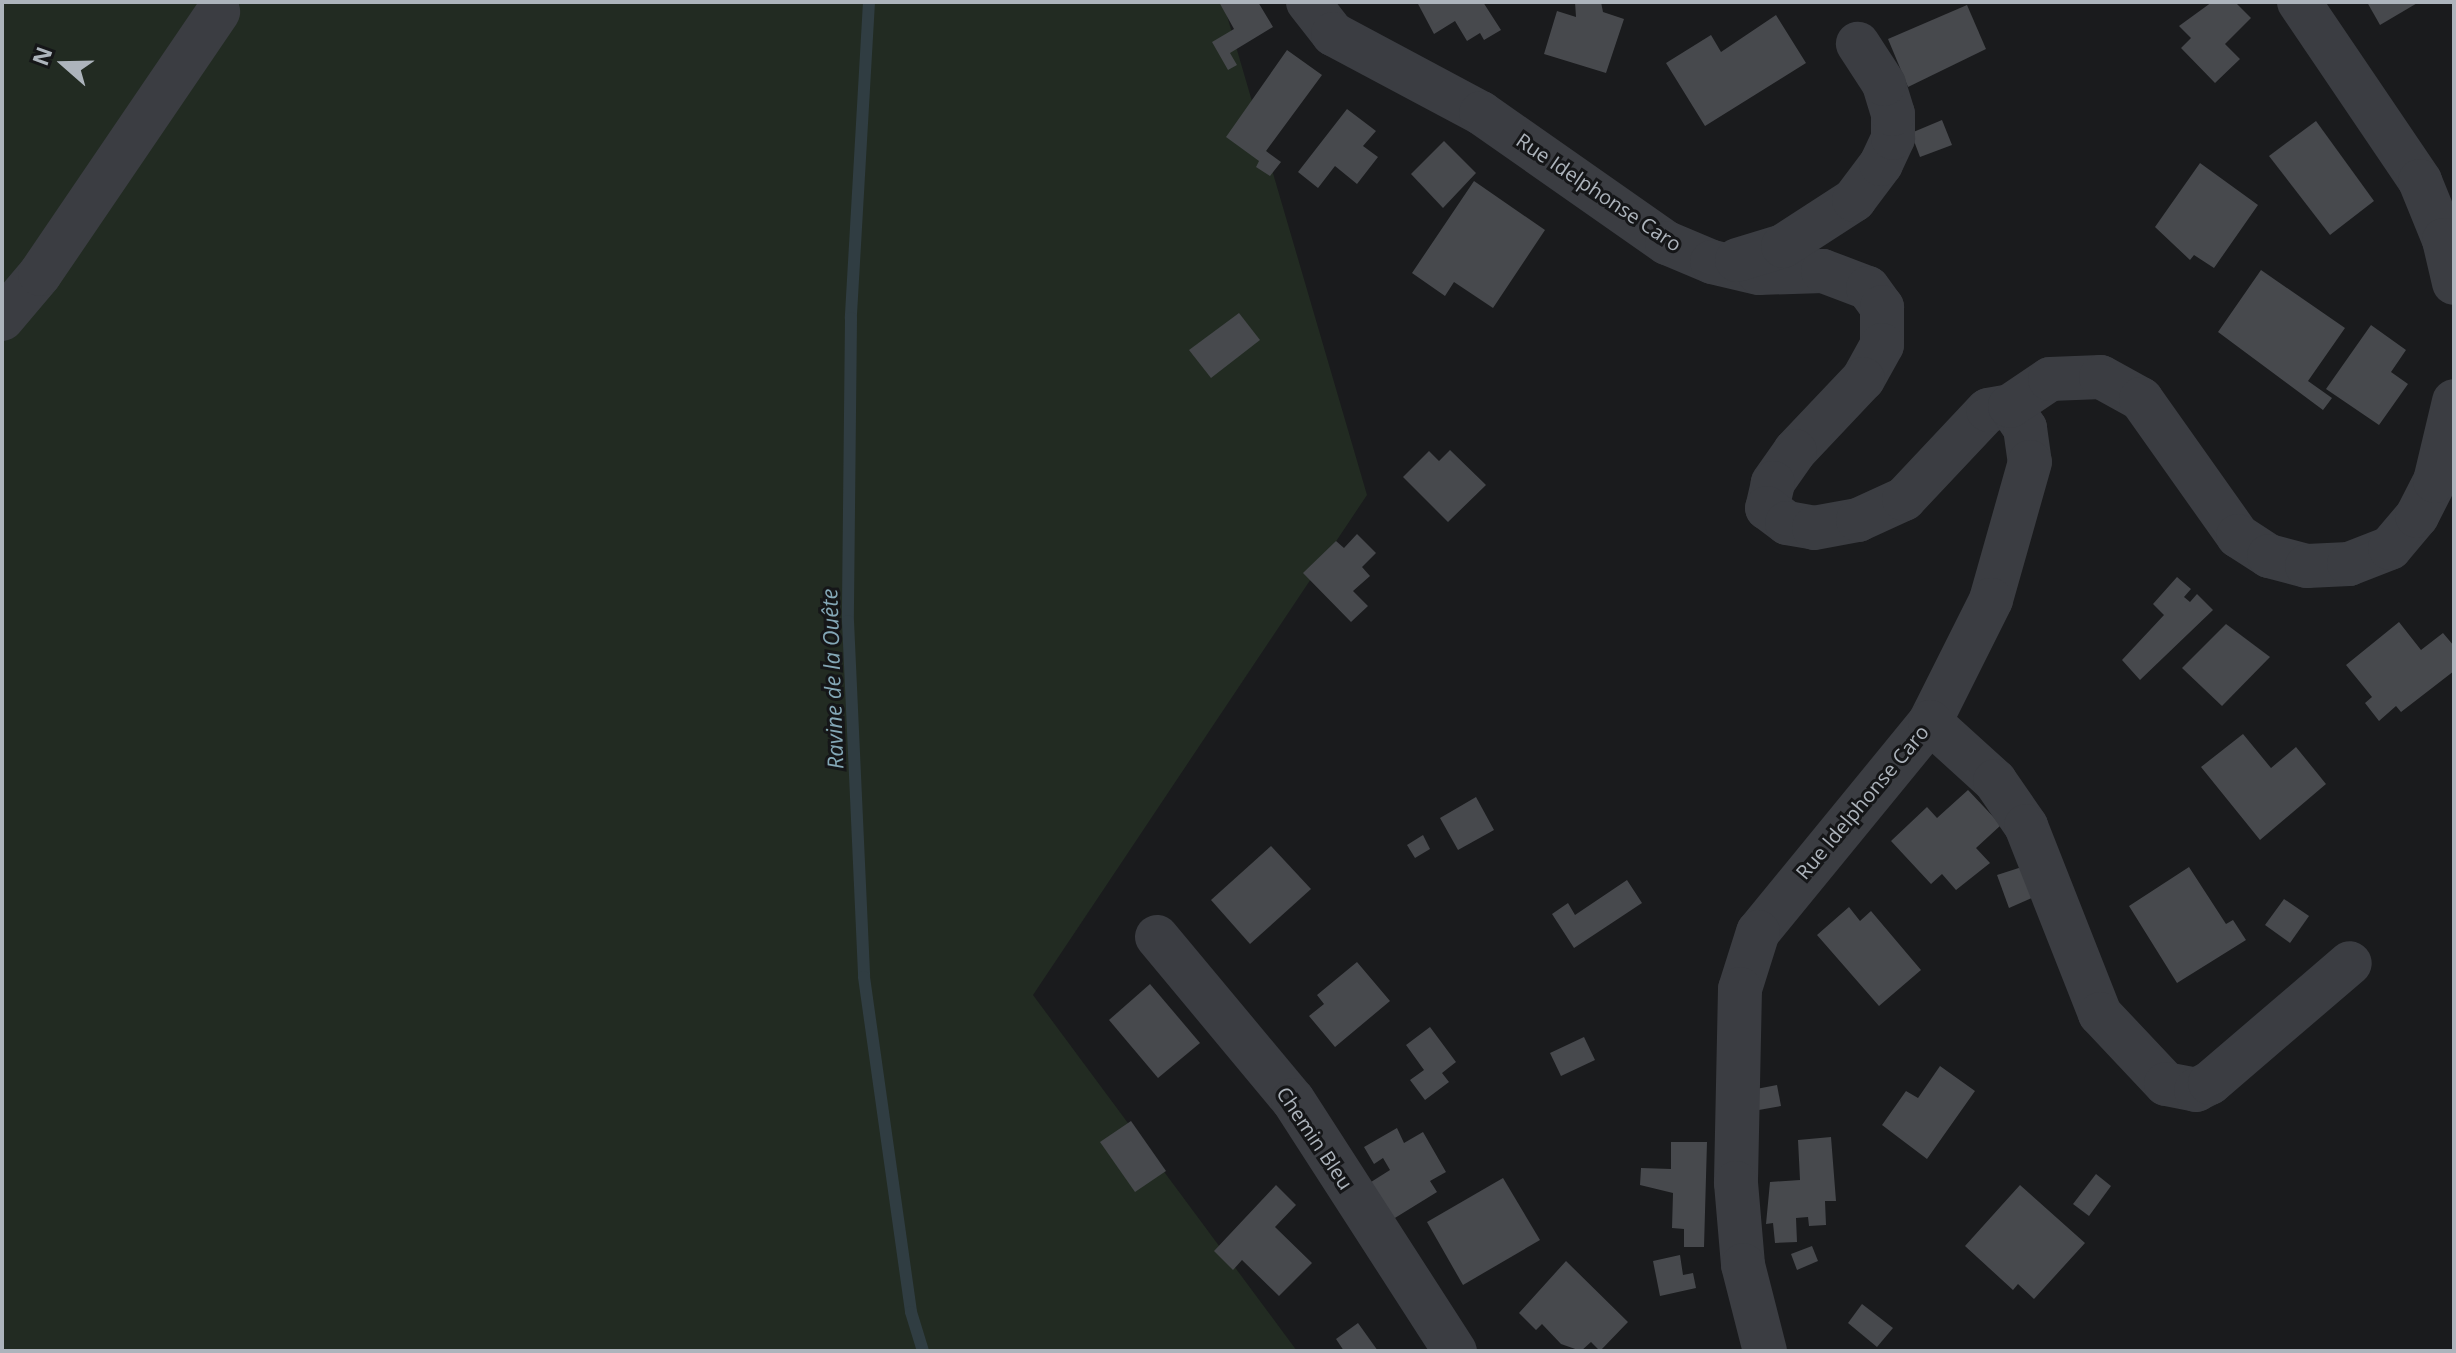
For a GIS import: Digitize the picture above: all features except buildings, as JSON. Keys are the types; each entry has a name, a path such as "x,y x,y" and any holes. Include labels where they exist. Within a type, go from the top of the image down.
{"street":[{"name":"Rue Idelphonse Caro","path":"1308,2 1333,34 1481,113 1667,243 1712,262 1759,273 1823,271 1868,288 1882,307 1882,345 1863,379 1795,451 1773,483 1767,508 1787,523 1814,528 1858,520 1904,499 1937,467 1966,428 1988,410 2010,406 2025,428 2030,462 1991,600 1930,722 1758,932 1740,989 1736,1183 1743,1265 1765,1351"},
{"path":"2299,2 2420,181 2444,240 2454,283"},
{"path":"2,319 40,274 218,12"},
{"path":"1712,262 1749,259 1783,246 1854,200 1881,164 1893,138 1893,114 1884,84 1858,44"},
{"path":"2010,406 2050,379 2101,377 2141,399 2238,536 2269,556 2307,566 2349,564 2390,548 2417,516 2435,481 2454,401"},
{"path":"1930,722 1995,781 2026,826 2100,1014 2166,1084 2196,1090 2210,1083 2350,963"},
{"name":"Chemin Bleu","path":"1157,937 1293,1100 1455,1351"}],"shaded area":[{"path":"2,2 1223,2 1367,495 1033,995 1297,1351 2,1351"}],"waterway":[{"name":"Ravine de la Ouête","path":"869,2 851,318 848,621 864,977 911,1312 923,1351"}]}
